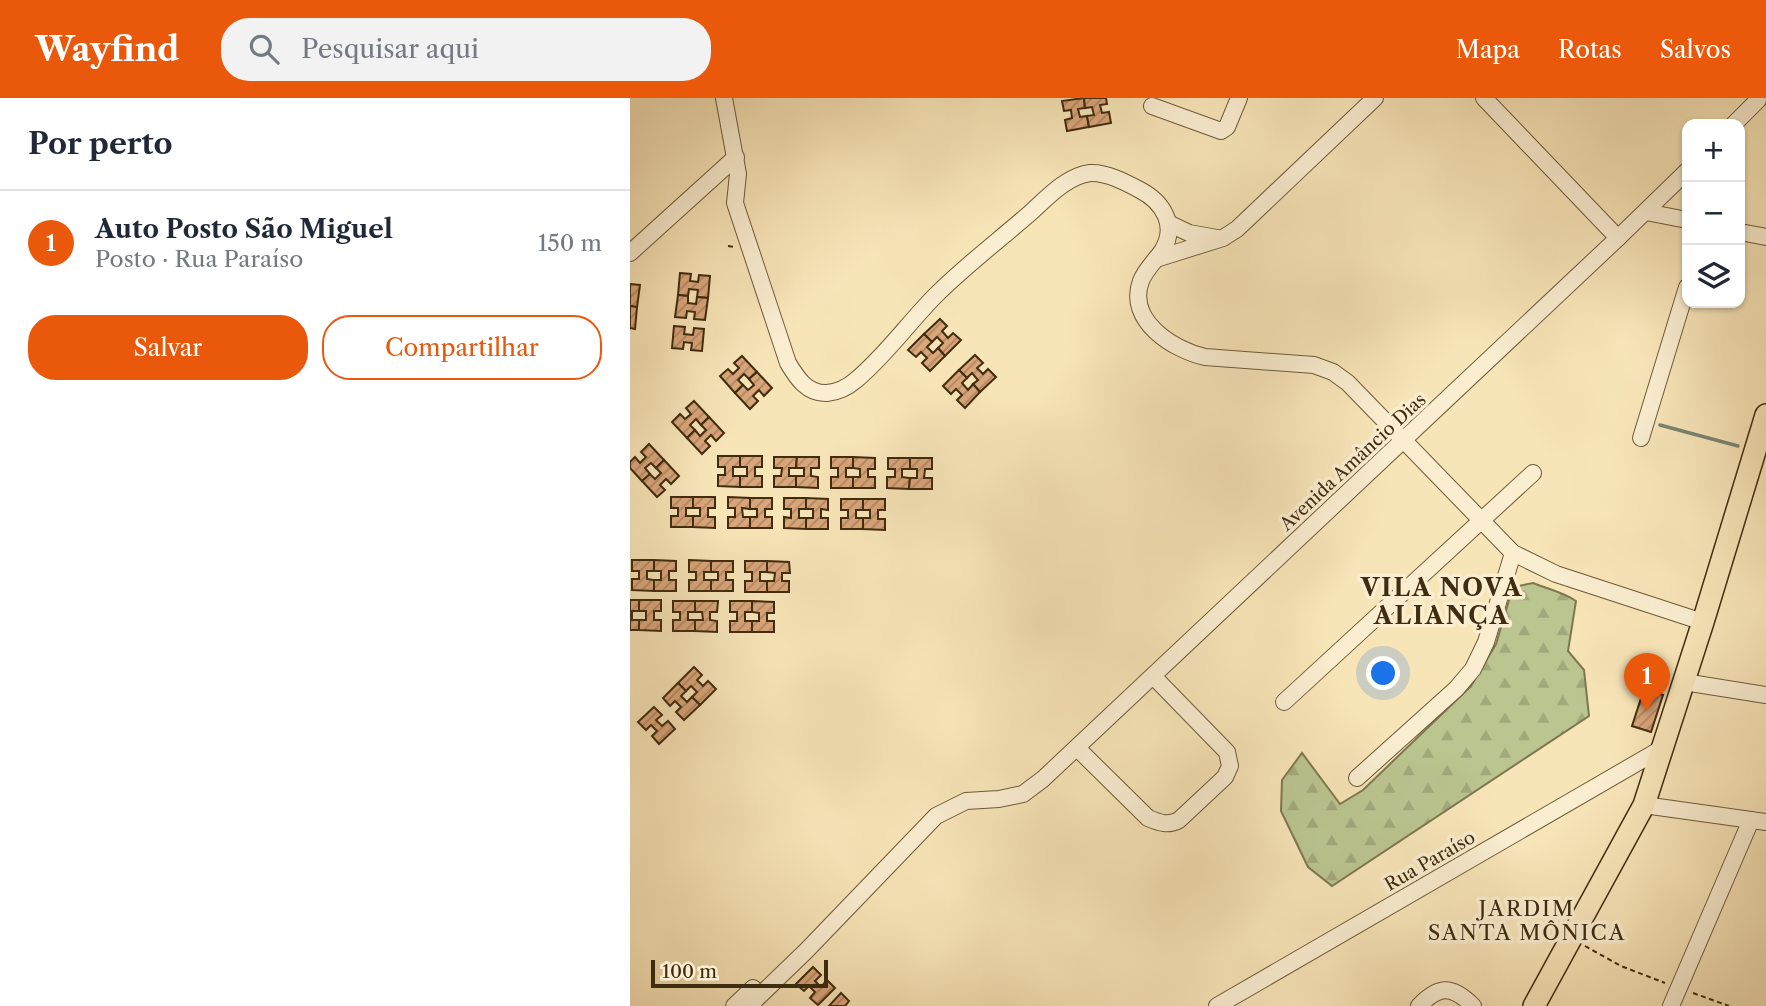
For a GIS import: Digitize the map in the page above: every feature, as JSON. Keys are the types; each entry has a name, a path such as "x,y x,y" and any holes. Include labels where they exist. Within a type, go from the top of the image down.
{"main road":[{"path":"1534,1006 1644,805 1766,415"}],"street":[{"path":"724,98 737,166 735,203 788,363 805,387 828,393 858,379 938,293 1054,193 1077,176 1097,173 1105,175 1141,191 1161,207 1170,224 1168,237 1140,282 1139,303 1149,323 1168,342 1189,353 1205,356 1304,364 1333,372 1348,383 1513,553 1556,574 1703,622"},
{"path":"1152,106 1221,131 1227,127 1239,98"},
{"path":"1484,98 1618,238"},
{"path":"1156,259 1223,238 1252,215 1368,100"},
{"path":"1739,119 1758,100"},
{"path":"630,253 737,166"},
{"name":"Avenida Amâncio Dias","path":"749,1006 936,816 966,801 1023,794 1043,779 1682,176"},
{"path":"1646,212 1682,219"},
{"path":"1170,224 1189,233 1223,238"},
{"path":"1745,233 1766,237"},
{"path":"1641,438 1682,303"},
{"path":"1284,702 1533,473"},
{"path":"1357,778 1456,689 1473,668 1486,642 1513,553"},
{"path":"1077,748 1149,818 1159,823 1170,824 1179,820 1225,777 1230,766 1227,752 1153,676"},
{"path":"1684,682 1766,695"},
{"name":"Rua Paraíso","path":"1217,1006 1661,749"},
{"path":"1644,805 1758,821 1671,1006"},
{"path":"734,1006 785,959 806,951"},
{"path":"1419,1006 1428,996 1441,989 1453,990 1473,1006"}],"path":[{"path":"1571,938 1621,966 1729,1006"}],"green space":[{"path":"1533,583 1576,601 1568,651 1584,670 1589,716 1332,886 1308,867 1281,811 1282,780 1302,753 1340,804 1363,790 1471,686 1496,644 1513,587"}],"building":[{"path":"1084,98 1085,108 1078,109 1080,117 1087,116 1089,127 1067,131 1065,120 1072,118 1071,110 1064,111 1062,101"},
{"path":"1084,98 1106,98 1107,104 1100,105 1102,113 1109,112 1111,123 1089,127 1087,116 1094,115 1092,107 1085,108"},
{"path":"680,273 691,274 690,281 698,282 699,275 710,276 708,298 697,297 698,290 689,289 688,296 678,295"},
{"path":"630,284 640,285 637,307 630,306"},
{"path":"678,295 688,296 688,303 696,304 697,297 708,298 705,320 694,319 695,312 687,311 686,318 675,317"},
{"path":"630,306 637,307 635,329 630,328"},
{"path":"940,319 947,326 942,331 948,338 953,333 961,340 945,356 938,348 943,343 937,337 932,342 924,334"},
{"path":"674,326 685,327 684,334 693,335 694,328 704,329 702,351 691,350 692,343 684,342 683,349 672,348"},
{"path":"924,334 932,342 927,347 933,353 938,348 945,356 930,371 922,363 927,358 921,352 916,357 908,350"},
{"path":"975,355 983,363 977,368 983,374 988,369 996,377 980,392 973,384 978,380 972,373 967,378 959,370"},
{"path":"742,356 757,372 749,379 744,374 738,380 743,385 735,393 720,376 728,369 733,374 739,368 734,363"},
{"path":"959,370 967,378 962,383 968,390 973,384 980,392 965,408 957,400 962,395 956,389 951,394 943,386"},
{"path":"757,372 772,388 764,396 759,390 753,396 758,401 750,409 735,393 743,385 748,390 754,385 749,379"},
{"path":"694,401 709,417 701,425 696,419 690,425 695,430 687,438 672,422 680,414 685,419 691,414 686,408"},
{"path":"709,417 724,433 716,441 711,435 705,441 710,446 702,454 687,438 695,430 700,436 706,430 701,425"},
{"path":"649,444 664,460 656,468 651,463 645,468 650,474 642,481 630,468 630,462 635,457 640,463 646,457 641,452"},
{"path":"718,456 740,456 740,467 733,467 733,476 740,476 740,487 718,486 718,475 725,475 725,467 718,467"},
{"path":"740,456 762,456 762,467 755,467 755,476 762,476 762,487 740,487 740,476 747,476 747,467 740,467"},
{"path":"774,457 797,457 796,468 789,468 789,476 796,476 796,487 774,487 774,476 781,476 782,468 774,468"},
{"path":"797,457 819,457 819,468 811,468 811,476 818,477 818,488 796,487 796,476 804,476 804,468 796,468"},
{"path":"831,457 853,457 853,468 846,468 846,477 853,477 853,488 831,488 831,477 838,477 838,468 831,468"},
{"path":"853,457 875,458 875,469 868,469 868,477 875,477 875,488 853,488 853,477 860,477 860,469 853,468"},
{"path":"888,458 910,458 910,469 902,469 902,477 910,478 909,489 887,488 887,477 895,477 895,469 888,469"},
{"path":"910,458 932,458 932,469 925,469 924,478 932,478 932,489 909,489 910,478 917,478 917,469 910,469"},
{"path":"664,460 679,476 671,484 666,479 660,485 665,490 657,497 642,481 650,474 655,479 661,473 656,468"},
{"path":"671,497 693,497 693,508 686,508 686,516 693,516 693,527 671,527 671,516 678,516 678,508 671,508"},
{"path":"693,497 715,497 715,508 708,508 708,517 715,517 715,528 693,527 693,516 700,516 700,508 693,508"},
{"path":"728,497 750,498 750,509 742,508 743,517 750,517 750,528 728,528 728,517 735,517 735,508 728,508"},
{"path":"750,498 772,498 772,509 765,509 765,517 772,517 772,528 750,528 750,517 757,517 757,509 750,509"},
{"path":"784,498 806,498 806,509 799,509 799,518 806,518 806,529 784,528 784,517 791,518 791,509 784,509"},
{"path":"806,498 828,499 828,510 821,509 821,518 828,518 828,529 806,529 806,518 813,518 813,509 806,509"},
{"path":"841,499 863,499 863,510 856,510 856,518 863,518 863,529 841,529 841,518 848,518 848,510 841,510"},
{"path":"863,499 885,499 885,510 878,510 878,519 885,519 885,530 863,529 863,518 870,518 870,510 863,510"},
{"path":"632,560 654,560 654,571 647,571 647,579 654,580 654,591 632,590 632,579 639,579 639,571 632,571"},
{"path":"654,560 676,561 676,571 669,571 669,580 676,580 676,591 654,591 654,580 661,580 661,571 654,571"},
{"path":"689,560 711,561 711,572 704,572 704,580 711,580 711,591 689,591 689,580 696,580 696,572 689,572"},
{"path":"711,561 733,561 733,572 726,572 726,580 733,580 733,591 711,591 711,580 718,580 718,572 711,572"},
{"path":"745,561 767,561 767,572 760,572 760,581 767,581 767,592 745,592 745,581 752,581 752,572 745,572"},
{"path":"767,561 789,562 790,573 782,573 782,581 789,581 789,592 767,592 767,581 774,581 775,573 767,572"},
{"path":"630,600 639,600 639,611 632,611 632,620 639,620 639,630 630,630"},
{"path":"639,600 661,600 661,611 654,611 654,620 661,620 661,631 639,630 639,620 646,620 646,611 639,611"},
{"path":"673,601 695,601 695,612 688,612 688,620 695,620 695,631 673,631 673,620 680,620 680,612 673,612"},
{"path":"695,601 718,601 717,612 710,612 710,620 717,621 717,632 695,631 695,620 703,620 702,612 695,612"},
{"path":"730,601 752,601 752,612 745,612 745,621 752,621 752,632 730,632 730,621 737,621 737,612 730,612"},
{"path":"752,601 774,602 774,613 767,613 767,621 774,621 774,632 752,632 752,621 759,621 759,613 752,612"},
{"path":"694,667 702,675 697,680 703,686 708,681 716,689 700,705 692,697 697,692 691,686 686,691 678,683"},
{"path":"678,683 686,691 681,696 687,702 692,697 700,705 684,720 676,712 681,707 675,701 670,706 663,698"},
{"path":"1644,689 1663,695 1651,732 1632,726"},
{"path":"654,707 662,715 656,720 662,726 668,721 675,729 659,744 652,736 657,731 651,725 646,730 638,722"},
{"path":"813,967 821,975 815,981 821,987 827,980 835,988 818,1005 810,998 815,992 809,986 804,991 796,984"},
{"path":"841,993 849,1001 845,1006 829,1006"}],"waterway":[{"path":"1660,425 1738,446"}],"place":[{"name":"Auto Posto São Miguel","path":"1647,711"}],"district":[{"name":"VILA NOVA ALIANÇA","path":"1442,602"},
{"name":"JARDIM SANTA MÔNICA","path":"1527,921"}]}
